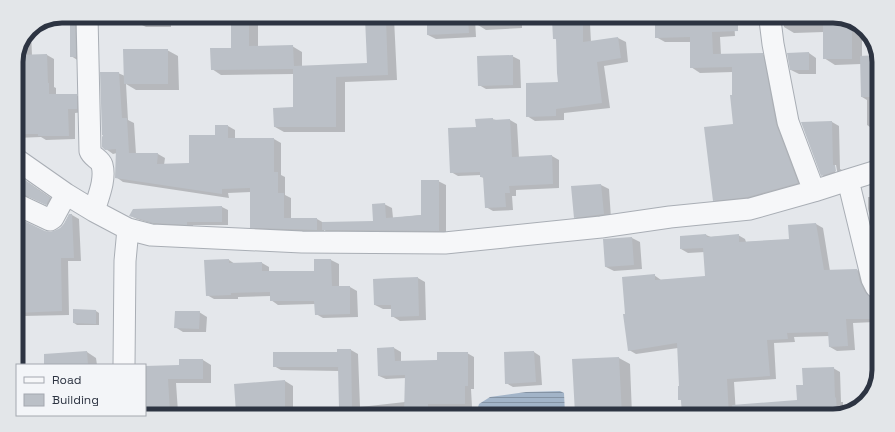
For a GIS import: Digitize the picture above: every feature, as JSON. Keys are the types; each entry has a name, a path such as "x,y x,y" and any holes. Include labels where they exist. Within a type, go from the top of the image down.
{"street":[{"path":"87,23 90,150 92,155 102,165 103,180 94,211"},
{"path":"770,23 788,122 814,192"},
{"path":"23,164 66,194 128,229 151,235 294,242 445,242 601,227 750,209 814,192 872,173"},
{"path":"848,180 872,279"},
{"path":"23,207 50,220 53,218 66,194"},
{"path":"124,364 125,261 128,229"}],"water":[{"path":"560,391 564,393 565,409 478,409 479,404 490,397 526,392"}],"building":[{"path":"70,23 75,23 76,57 70,57"},
{"path":"231,23 249,23 249,46 293,45 294,66 367,63 365,23 386,23 388,75 336,77 336,127 274,127 273,108 293,107 293,69 211,70 210,48 231,48"},
{"path":"427,23 468,23 469,33 427,35"},
{"path":"552,23 583,23 583,42 618,37 621,58 597,62 602,103 556,109 556,116 526,117 526,83 558,82 556,39 553,39"},
{"path":"655,23 738,23 738,31 712,32 713,54 763,53 776,124 798,183 748,197 713,201 704,127 733,124 730,95 732,95 732,67 690,68 690,37 655,38"},
{"path":"823,23 841,24 845,25 845,28 852,28 852,59 823,59"},
{"path":"123,49 168,49 168,84 124,84"},
{"path":"809,52 809,70 790,70 787,53"},
{"path":"47,54 49,94 77,94 77,109 68,109 69,136 38,136 38,134 23,134 24,55"},
{"path":"513,55 513,85 478,86 477,56"},
{"path":"871,55 872,97 861,97 860,56"},
{"path":"100,72 119,72 122,118 127,118 129,153 158,153 157,164 189,163 189,135 215,135 215,125 228,125 228,138 274,138 274,172 278,172 278,193 284,193 284,218 317,218 317,230 250,228 250,188 222,189 222,194 115,178 116,149 105,150 102,147 103,135"},
{"path":"493,118 493,120 510,119 512,157 552,155 553,184 509,186 510,193 505,193 506,207 485,208 483,177 480,177 480,172 450,173 448,128 476,127 475,119"},
{"path":"832,121 833,165 835,165 836,171 821,176 801,122"},
{"path":"23,179 50,198 46,205 23,194"},
{"path":"421,180 439,180 439,231 322,230 322,222 373,221 372,204 385,203 386,218 421,215"},
{"path":"601,184 604,214 574,218 571,186"},
{"path":"222,206 222,222 187,222 187,225 153,223 129,216 133,209"},
{"path":"69,214 72,214 74,258 61,258 62,311 23,313 23,220 50,232 60,228 64,224"},
{"path":"816,223 824,270 857,269 860,282 865,292 872,298 872,319 846,319 848,346 829,347 828,332 787,333 788,339 767,340 770,376 727,379 729,409 682,409 681,400 678,400 679,386 677,343 628,351 623,314 625,314 622,277 655,274 655,280 705,276 703,248 680,249 680,236 706,234 707,237 739,234 739,242 789,239 788,225"},
{"path":"632,237 634,265 605,267 603,239"},
{"path":"229,259 229,263 262,262 262,271 314,271 314,259 331,259 332,286 350,286 350,314 315,315 314,301 270,301 270,292 231,293 231,295 206,296 204,260"},
{"path":"418,277 419,316 391,317 391,305 374,305 373,279"},
{"path":"73,309 96,310 96,324 73,323"},
{"path":"175,311 200,311 199,329 174,328"},
{"path":"394,347 395,361 437,360 437,352 468,352 468,386 465,386 465,404 428,404 428,409 404,409 405,375 378,376 377,348"},
{"path":"337,349 351,349 352,408 339,408 338,367 273,367 273,352 337,352"},
{"path":"87,351 88,364 44,364 44,354"},
{"path":"534,351 536,382 505,384 504,352"},
{"path":"619,357 622,409 575,409 572,359"},
{"path":"179,359 203,359 203,379 168,379 170,409 146,409 146,366 179,365"},
{"path":"834,367 837,409 732,409 732,405 797,400 796,385 803,385 802,368"},
{"path":"285,380 285,409 236,409 234,384"}]}
